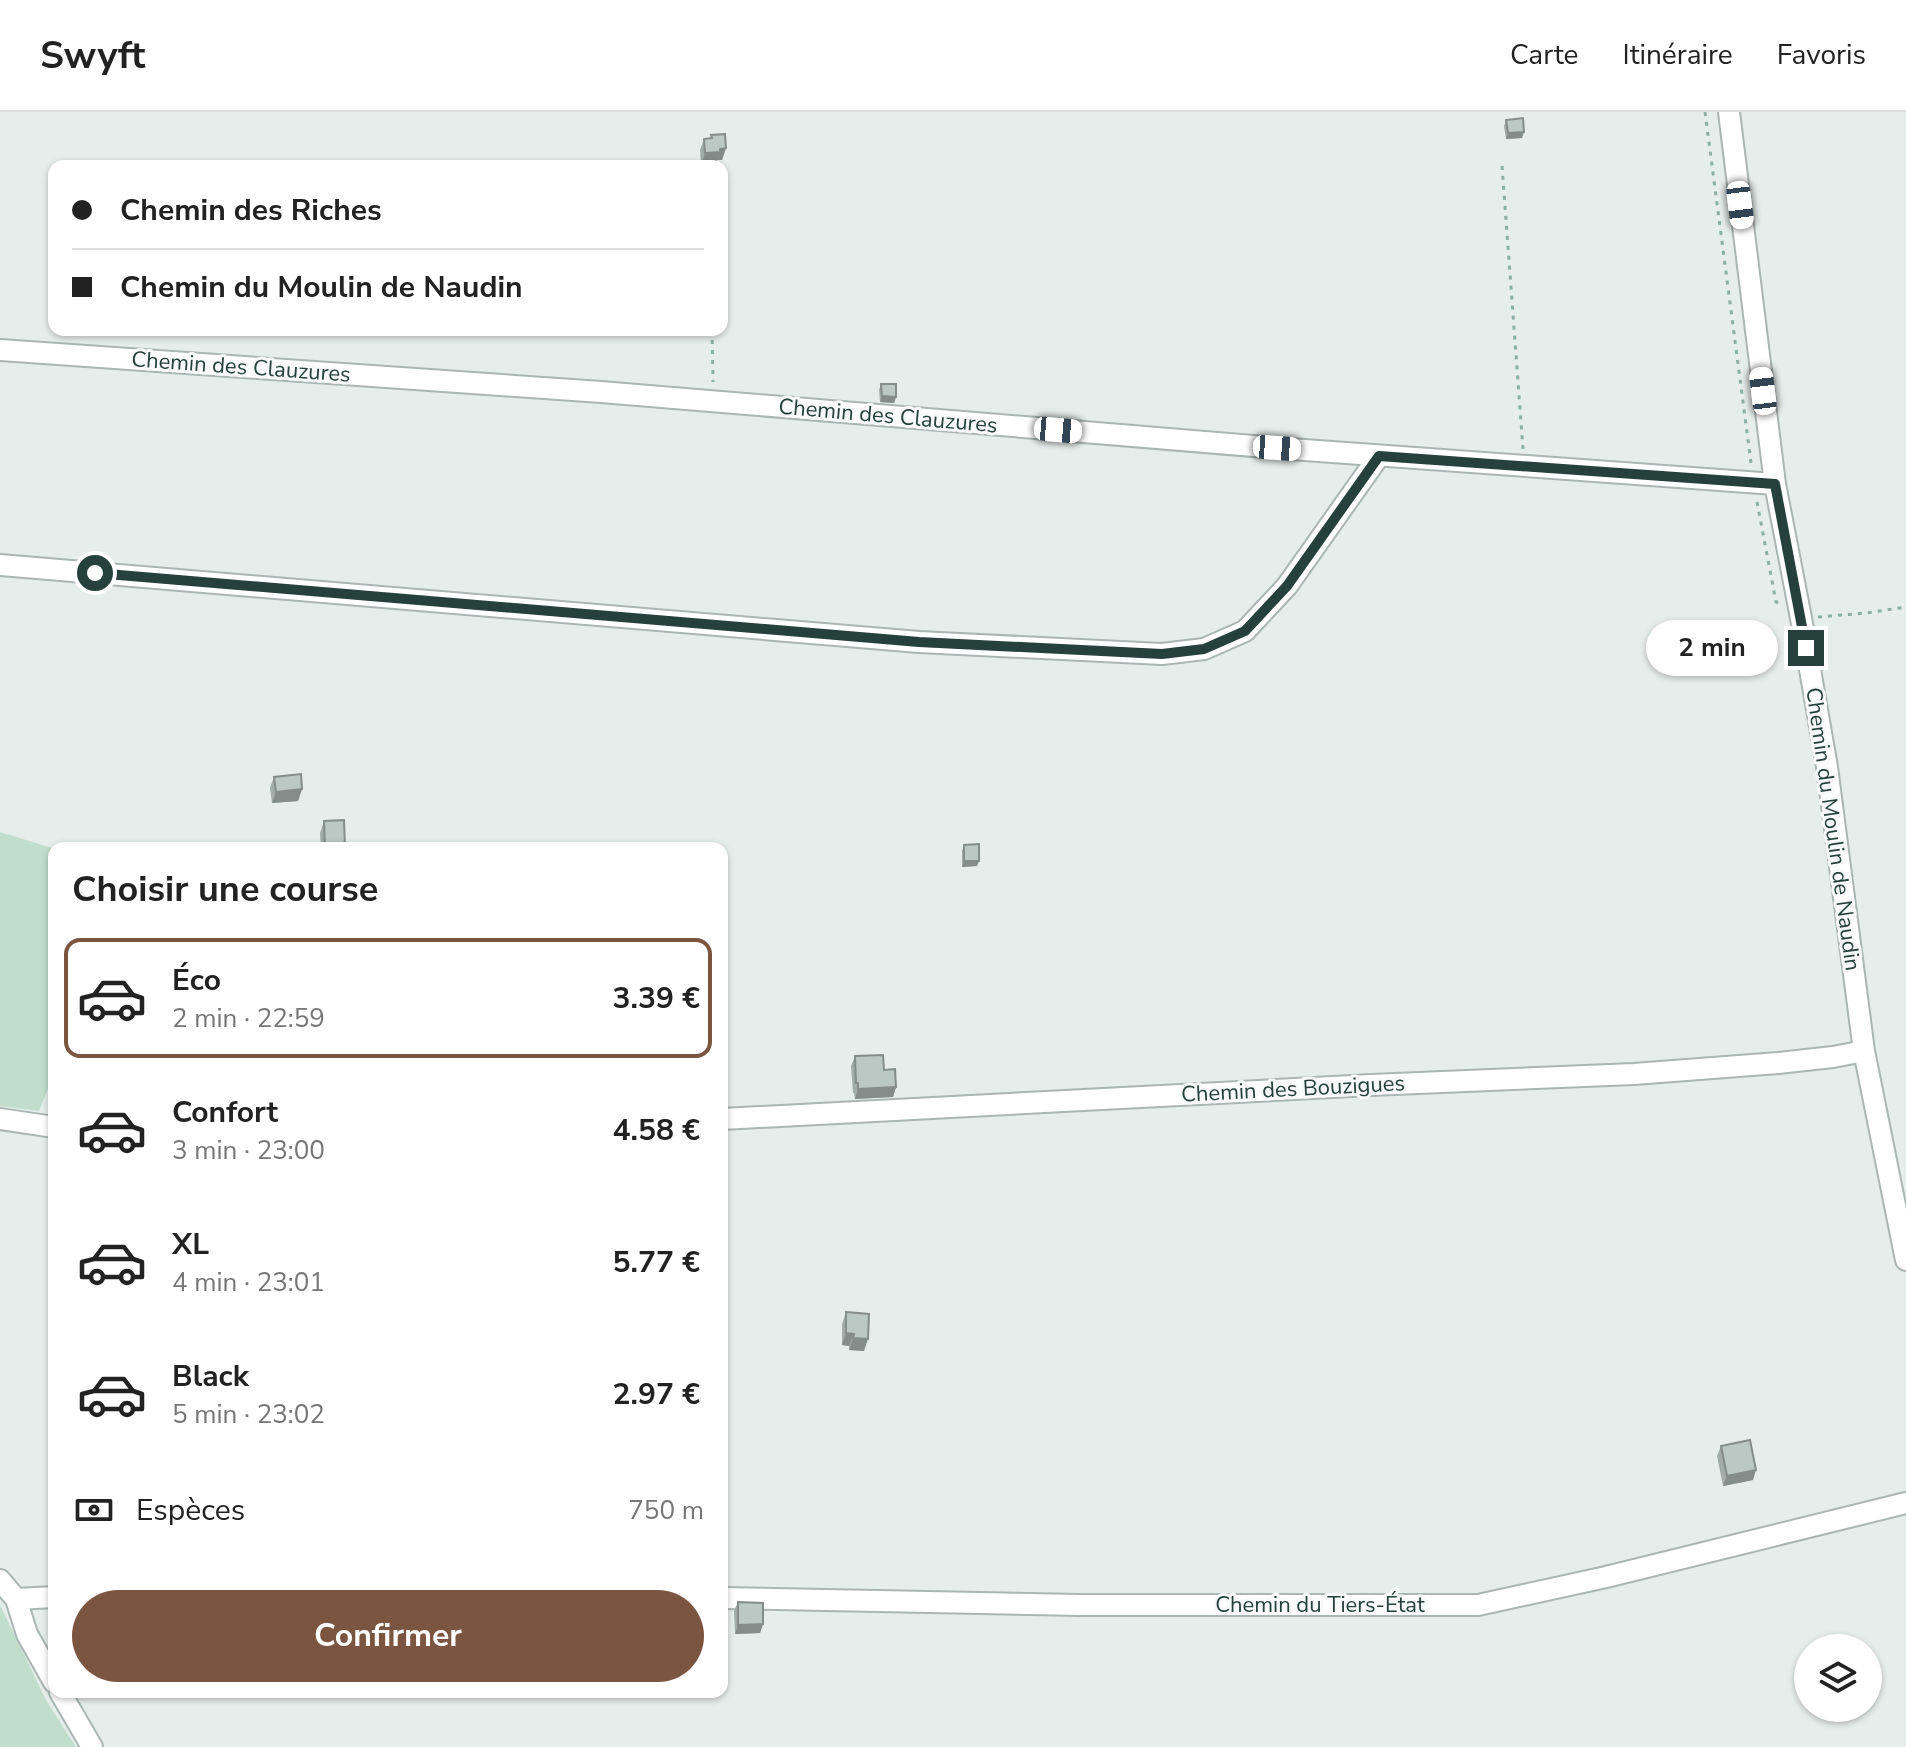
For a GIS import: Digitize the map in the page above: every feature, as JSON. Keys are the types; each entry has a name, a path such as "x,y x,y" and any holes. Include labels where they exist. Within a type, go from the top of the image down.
{"street":[{"name":"Chemin du Moulin de Naudin","path":"1729,112 1775,484 1827,767 1864,1051 1906,1260"},
{"name":"Chemin des Clauzures","path":"0,350 1775,484"},
{"path":"0,565 919,642 1162,654 1204,649 1245,631 1287,586 1379,456"},
{"name":"Chemin des Bouzigues","path":"728,1119 1634,1074 1806,1060 1864,1051"},
{"path":"0,1119 48,1126"},
{"name":"Chemin du Tiers-État","path":"728,1598 1080,1605 1478,1605 1606,1577 1906,1503"},
{"path":"0,1580 16,1599 27,1634 48,1671"},
{"path":"16,1599 48,1597"},
{"path":"63,1698 92,1747"}],"path":[{"path":"1502,166 1524,455 1522,466"},
{"path":"712,336 713,402"},
{"path":"1801,618 1906,607"}],"green space":[{"path":"0,832 48,847 48,1088 39,1111 0,1106"},
{"path":"0,1605 46,1700 76,1747 0,1747"}],"building":[{"path":"1523,118 1524,132 1508,133 1506,120"},
{"path":"725,134 726,148 720,149 720,152 705,153 704,139"},
{"path":"881,384 896,384 896,397 882,396"},
{"path":"301,774 302,789 276,792 274,777"},
{"path":"344,820 345,842 325,842 324,821"},
{"path":"979,844 979,861 964,861 964,845"},
{"path":"883,1055 884,1070 895,1069 896,1087 858,1089 855,1056"},
{"path":"846,1312 869,1314 868,1339 853,1338 854,1334 846,1333"},
{"path":"1750,1440 1756,1470 1727,1476 1721,1446"},
{"path":"738,1602 763,1603 763,1624 738,1625"}],"route":[{"path":"95,573 919,642 1162,654 1204,649 1245,631 1287,586 1379,456 1775,484 1806,648"}]}
